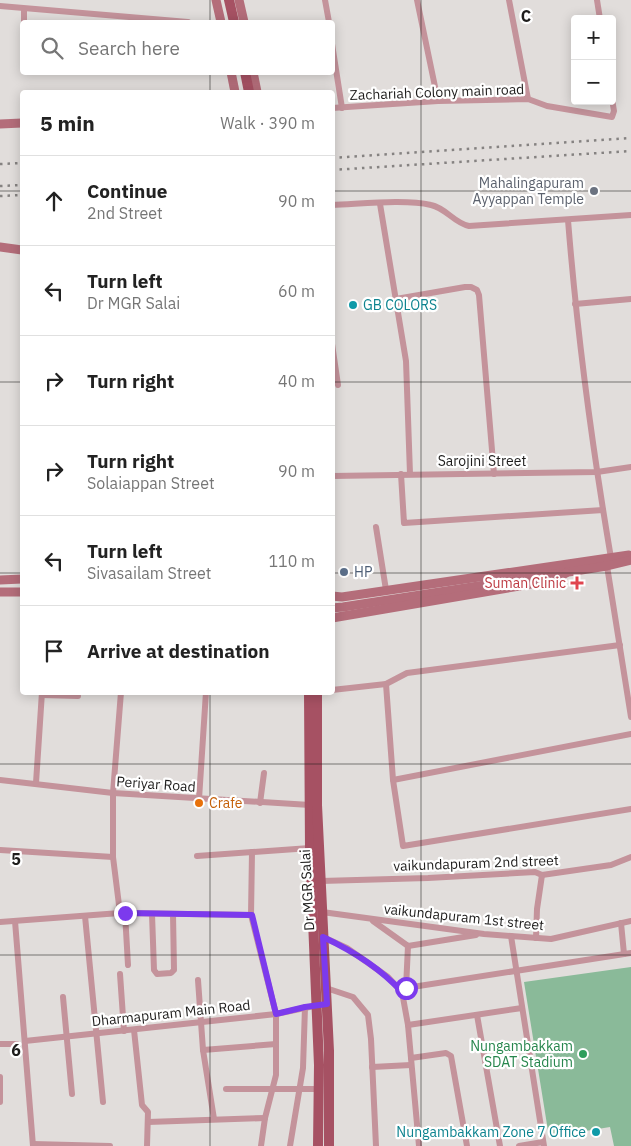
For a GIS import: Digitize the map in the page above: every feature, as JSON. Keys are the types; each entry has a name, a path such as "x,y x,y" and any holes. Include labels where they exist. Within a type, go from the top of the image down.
{"main road":[{"path":"216,0 221,20"},
{"path":"229,0 234,20"},
{"path":"239,0 244,20"},
{"path":"232,75 235,90"},
{"path":"246,75 249,90"},
{"path":"254,75 257,90"},
{"path":"0,124 20,123"},
{"path":"0,247 20,250"},
{"path":"335,608 568,571 610,563 631,555"},
{"path":"335,596 342,597 386,590 631,562"},
{"path":"335,617 555,580 568,571"},
{"path":"0,580 20,579"},
{"path":"0,592 20,592"},
{"name":"Dr MGR Salai","path":"309,695 310,848 322,1005 329,1051 328,1146"},
{"name":"Dr MGR Salai","path":"317,695 317,805 326,988 322,1005 318,1146"}],"street":[{"path":"325,0 329,20"},
{"path":"417,0 438,101"},
{"path":"510,0 528,99"},
{"path":"597,0 599,15"},
{"path":"0,6 163,20"},
{"path":"24,9 24,20"},
{"path":"335,63 342,108"},
{"name":"Zachariah Colony main road","path":"335,108 438,101 528,99 547,106 612,117 613,105"},
{"path":"380,204 406,360 410,474"},
{"path":"335,205 432,205 441,209 461,224 469,226 631,215"},
{"path":"568,220 575,304 631,716"},
{"path":"396,299 465,287 477,290 479,295 494,474"},
{"path":"575,304 631,299"},
{"path":"335,364 338,385"},
{"name":"Sarojini Street","path":"335,476 597,472 631,467"},
{"path":"401,474 404,523 603,510"},
{"path":"376,527 386,590"},
{"path":"335,690 386,684 406,673 620,645"},
{"path":"386,684 393,780 403,846 631,809"},
{"path":"36,783 42,695"},
{"path":"60,695 78,696"},
{"path":"121,695 113,793 113,857 128,965"},
{"path":"199,799 206,695"},
{"path":"393,780 631,734"},
{"path":"260,802 264,773"},
{"name":"Periyar Road","path":"0,780 113,793 310,805"},
{"path":"197,856 310,848"},
{"path":"0,850 113,857"},
{"path":"252,852 252,915 276,1014 276,1075 265,1118 261,1146"},
{"name":"vaikundapuram 2nd street","path":"320,881 428,878 535,872 542,875 612,865 631,858"},
{"path":"536,938 537,908 542,875"},
{"name":"vaikundapuram 1st street","path":"322,912 484,934 551,939 631,921"},
{"path":"0,922 122,913 252,915"},
{"path":"152,914 154,970 157,974 171,974 174,970 173,914"},
{"path":"85,916 103,1102"},
{"path":"372,920 408,946 484,934"},
{"path":"15,921 33,1145 110,1146"},
{"path":"323,937 347,948 404,990 515,970 627,953 621,923"},
{"path":"511,936 544,1144 519,1146"},
{"path":"408,946 404,990 419,1146"},
{"path":"120,974 124,1031"},
{"path":"198,980 200,1022 214,1119"},
{"path":"326,988 353,997 368,1015 376,1146"},
{"path":"63,997 72,1094"},
{"name":"Dharmapuram Main Road","path":"25,1041 276,1014 322,1005"},
{"path":"290,1146 303,1068 305,1007"},
{"path":"408,1025 522,1008"},
{"path":"477,1015 500,1146"},
{"path":"134,1030 142,1105 148,1112 148,1146"},
{"path":"0,1044 18,1044"},
{"path":"204,1050 276,1044"},
{"path":"372,1067 446,1053 451,1056 467,1146"},
{"path":"0,1077 0,1102"},
{"path":"226,1089 319,1089"},
{"path":"148,1122 265,1118"}],"green space":[{"name":"Nungambakkam SDAT Stadium","path":"631,967 631,1146 614,1146 610,1127 549,1137 524,982"}],"railway":[{"path":"335,158 631,138"},
{"path":"335,170 631,151"},
{"path":"0,164 20,163"},
{"path":"0,186 20,185"},
{"path":"0,196 20,195"}],"place":[{"name":"Mahalingapuram Ayyappan Temple","path":"594,191"},
{"name":"GB COLORS","path":"353,305"},
{"name":"HP","path":"344,572"},
{"name":"Suman Clinic","path":"577,583"},
{"name":"Crafe","path":"199,803"},
{"name":"Nungambakkam SDAT Stadium","path":"583,1054"},
{"name":"Nungambakkam Zone 7 Office","path":"596,1132"}],"route":[{"path":"125,913 252,915 276,1014 327,1004 323,937 347,948 388,977 402,992 406,988"}]}
